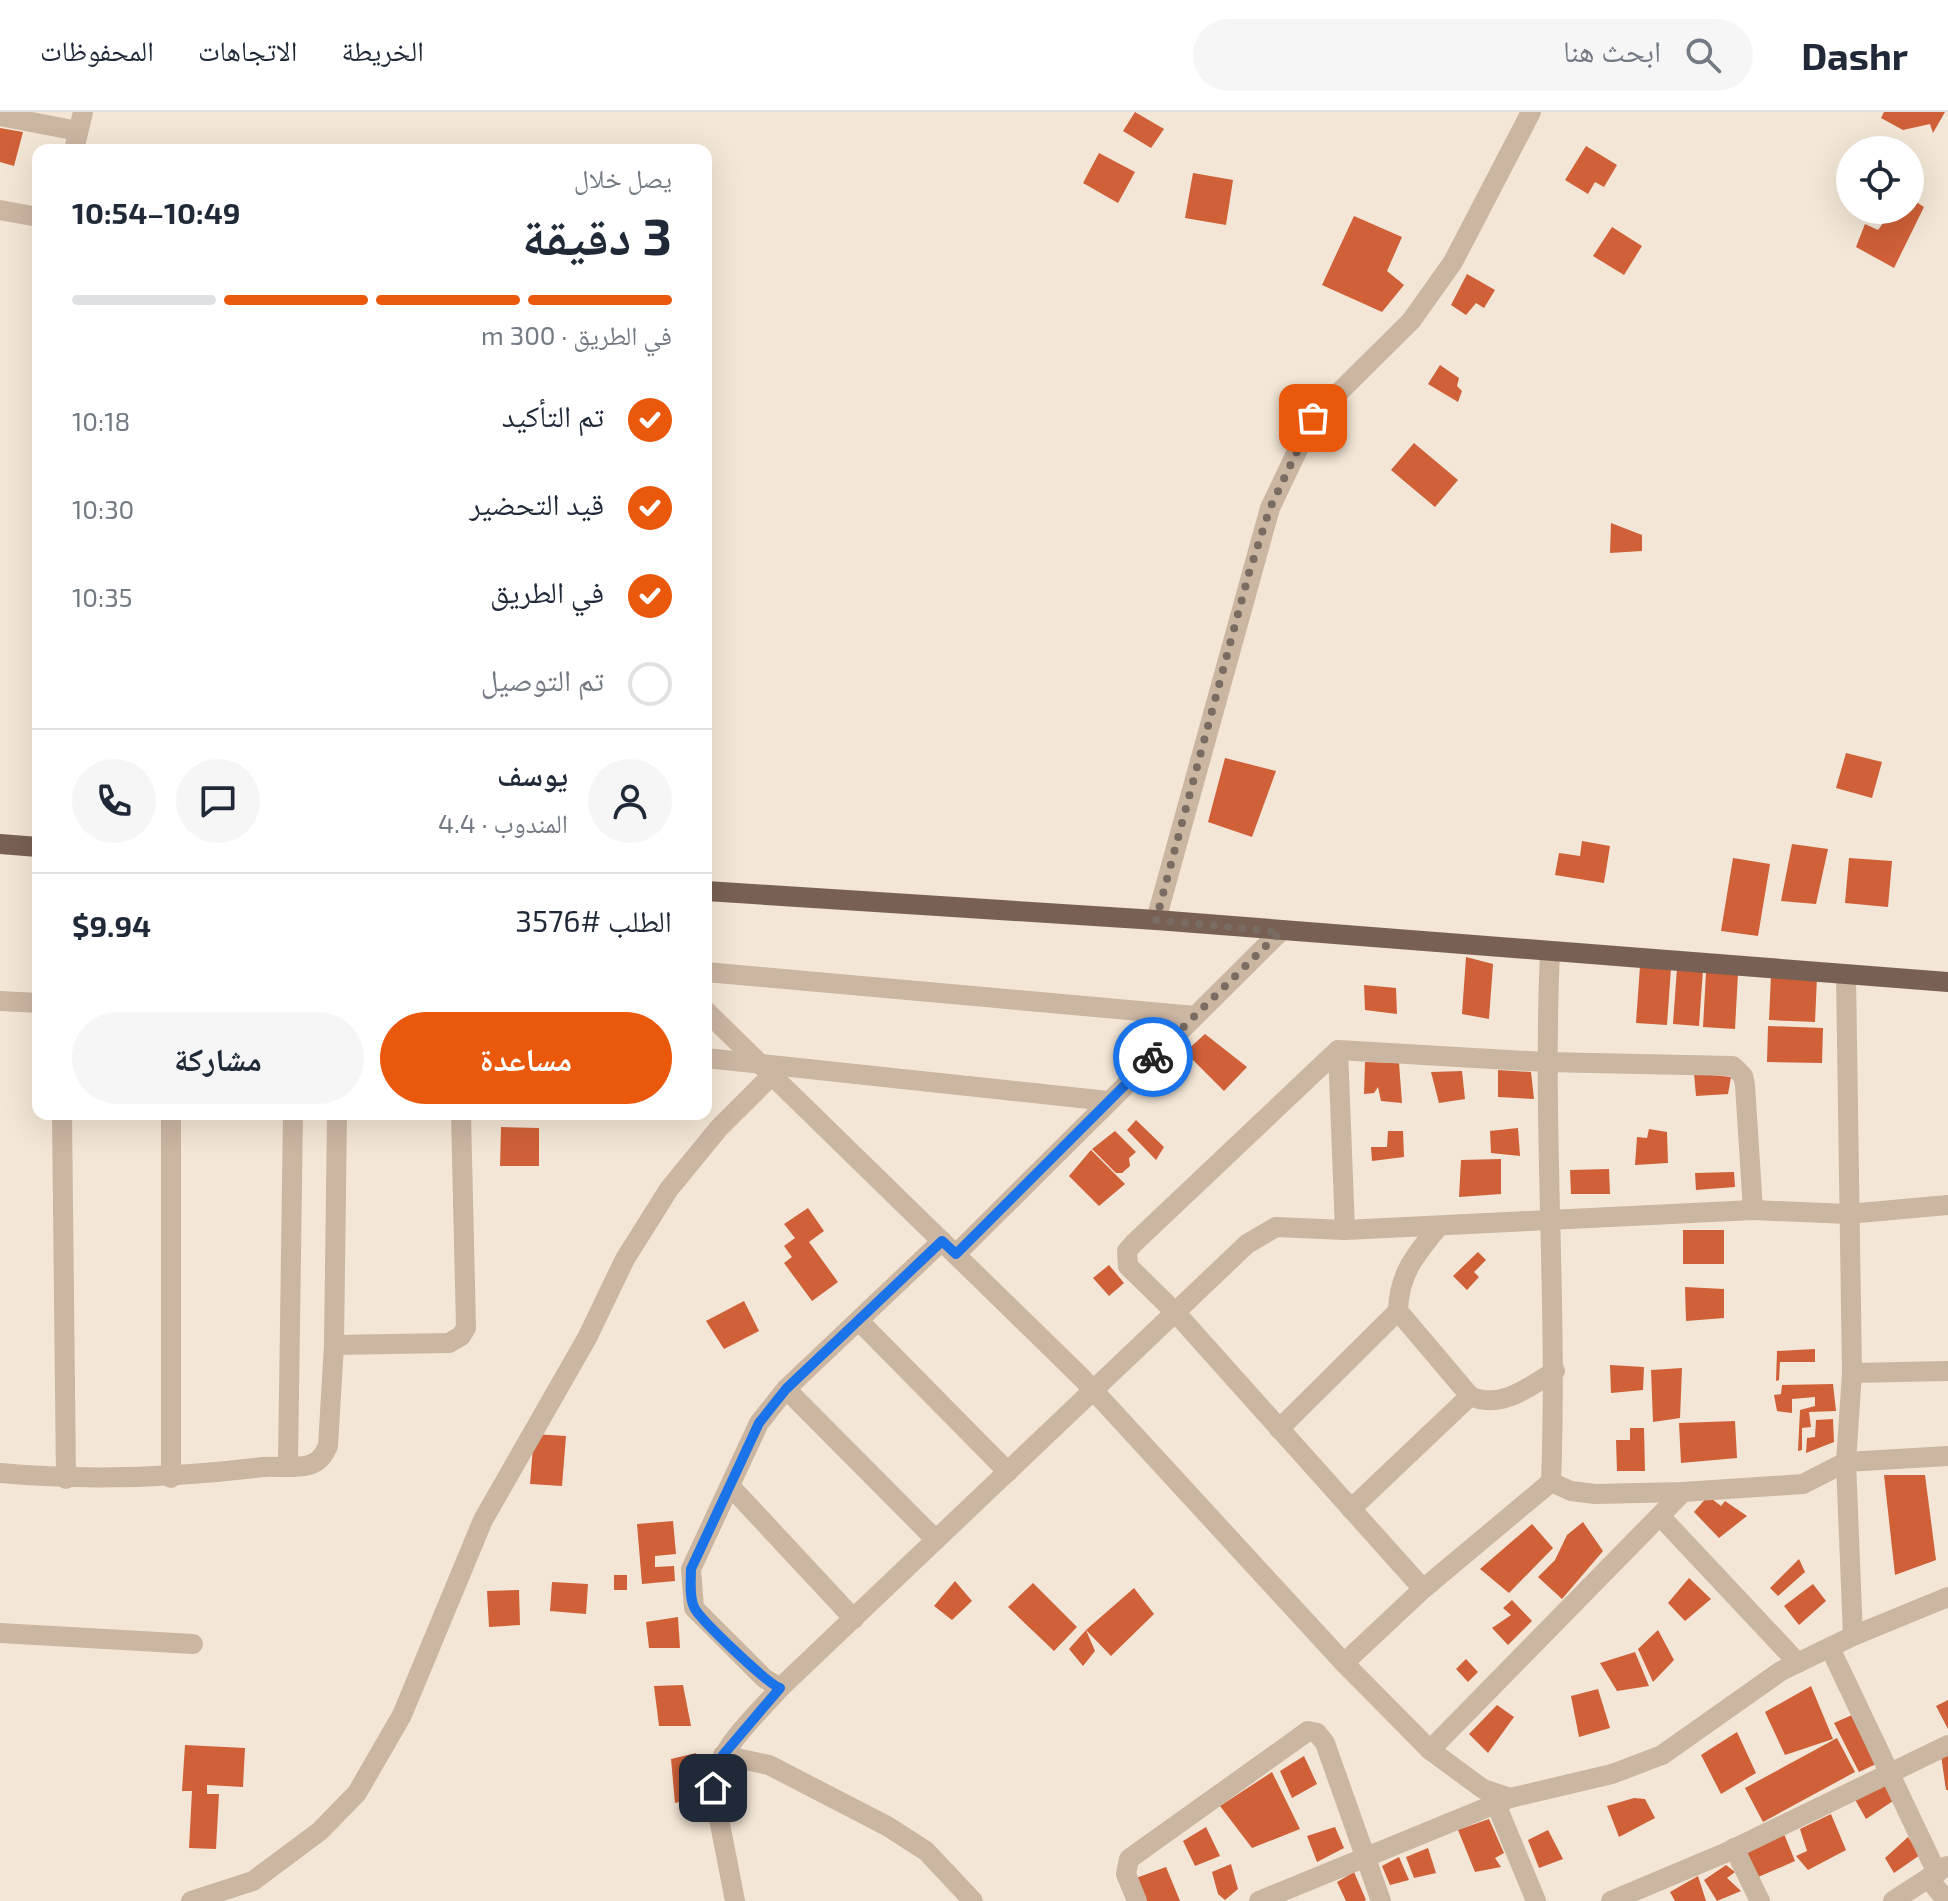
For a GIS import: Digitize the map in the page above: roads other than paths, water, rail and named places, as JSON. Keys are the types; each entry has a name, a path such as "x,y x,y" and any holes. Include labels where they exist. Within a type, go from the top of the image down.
{"main road":[{"path":"0,844 32,847"},
{"path":"712,891 1156,920 1948,982"}],"street":[{"path":"1156,920 1270,508 1313,418 1411,321 1453,262 1531,112"},
{"path":"0,116 78,131"},
{"path":"0,210 32,216"},
{"path":"780,1688 764,1678 694,1608 691,1569 759,1423 786,1389 949,1248 1108,1101 1280,932"},
{"path":"1344,1663 1423,1589 1551,1482 1555,1371 1545,1062 1550,952"},
{"path":"712,973 1195,1016"},
{"path":"1846,976 1852,1373 1846,1462 1853,1636"},
{"path":"0,1001 32,1003"},
{"path":"712,1017 1093,1391 1344,1663 1430,1750 1503,1801 1534,1900"},
{"path":"1338,1050 1345,1230"},
{"path":"1423,1589 1176,1313 1128,1266 1127,1251 1338,1050 1545,1062 1733,1066 1739,1070 1745,1085 1753,1210"},
{"path":"712,1059 767,1068 1108,1101"},
{"path":"191,1901 253,1881 320,1831 357,1793 402,1715 483,1520 587,1338 625,1259 669,1189 767,1068"},
{"path":"62,1120 66,1479"},
{"path":"171,1120 171,1478"},
{"path":"288,1464 293,1120"},
{"path":"0,1473 66,1479 171,1478 288,1464 309,1465 322,1458 328,1446 334,1345 337,1120"},
{"path":"334,1345 449,1343 461,1336 466,1328 461,1120"},
{"path":"735,1901 713,1788 723,1755 780,1688 1247,1244 1267,1231 1276,1227 1345,1230 1753,1210 1848,1214 1948,1205"},
{"path":"1279,1429 1398,1311 1400,1282 1404,1272 1439,1226"},
{"path":"1398,1311 1470,1396 1484,1402 1517,1394 1555,1371"},
{"path":"860,1322 1008,1472"},
{"path":"1852,1373 1948,1371"},
{"path":"786,1389 936,1540"},
{"path":"1351,1509 1470,1396"},
{"path":"1551,1482 1571,1491 1595,1494 1683,1492 1803,1484 1823,1477 1846,1462 1948,1456"},
{"path":"731,1487 854,1619"},
{"path":"1430,1750 1683,1492"},
{"path":"1660,1516 1798,1663"},
{"path":"1259,1901 1503,1801 1612,1774 1662,1755 1798,1663 1853,1636 1948,1597"},
{"path":"0,1633 193,1644"},
{"path":"1830,1648 1887,1772 1938,1872 1947,1901"},
{"path":"1137,1901 1126,1874 1129,1859 1308,1731 1317,1733 1325,1743 1381,1901"},
{"path":"1611,1901 1656,1892 1734,1848 1948,1745"},
{"path":"723,1755 769,1765 887,1826 926,1851 973,1901"},
{"path":"1734,1848 1760,1901"},
{"path":"1893,1901 1938,1872"}]}
